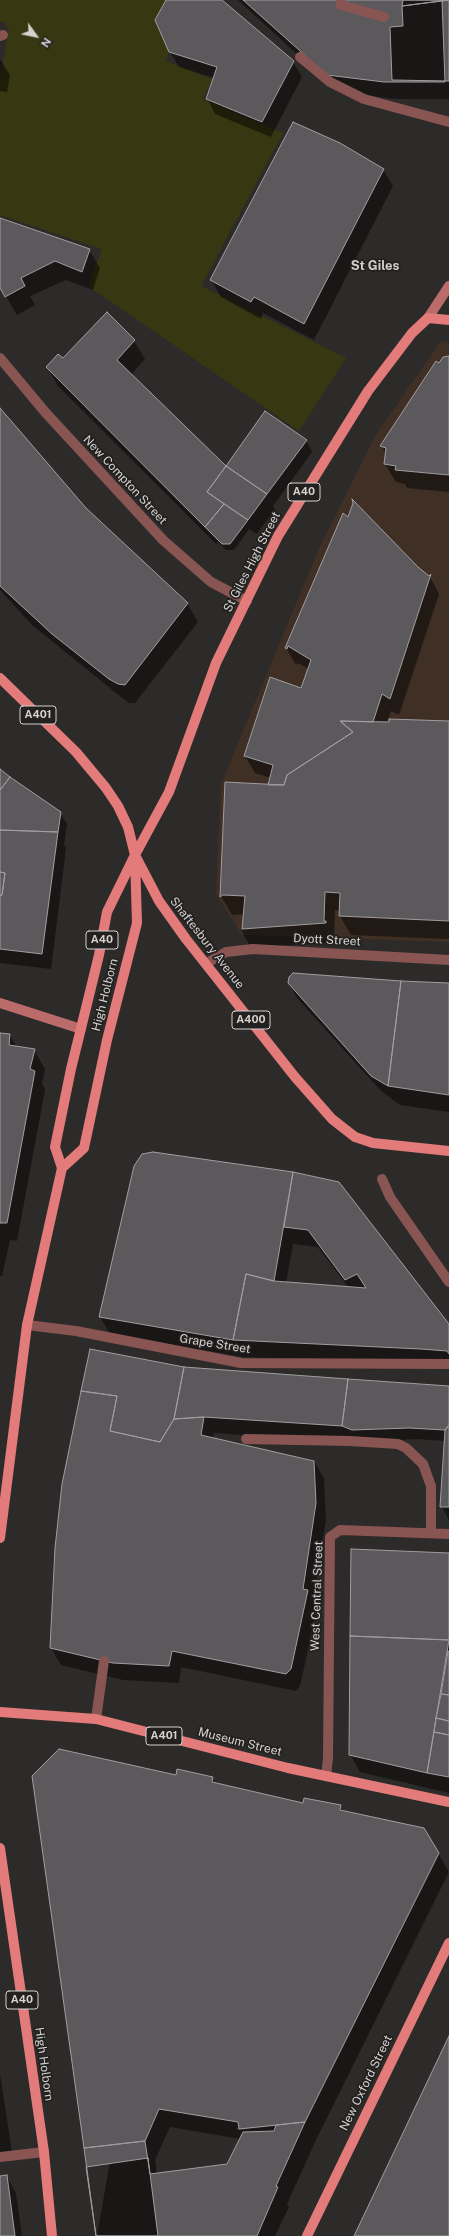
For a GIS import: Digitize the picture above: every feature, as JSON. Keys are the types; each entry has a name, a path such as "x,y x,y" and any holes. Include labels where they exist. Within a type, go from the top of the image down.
{"main road":[{"name":"St Giles High Street","path":"135,855 169,792 216,663 278,536 368,391 412,333 428,318 449,286"},
{"path":"428,318 449,320"},
{"name":"Shaftesbury Avenue","path":"0,678 76,752 106,788 118,806 128,827 135,855 159,901 186,939 207,963 295,1077 341,1128 355,1137 374,1143 449,1151"},
{"name":"High Holborn","path":"135,855 136,923 107,1040 84,1148 62,1168 55,1147 107,912 135,855"},
{"path":"0,1003 81,1029"},
{"path":"0,1538 27,1325 62,1168"},
{"name":"Museum Street","path":"0,1712 96,1719 326,1776 449,1802"},
{"name":"High Holborn","path":"0,1848 44,2152 52,2236"},
{"name":"New Oxford Street","path":"307,2236 449,1942"}],"street":[{"path":"341,0 341,5 384,16"},
{"path":"300,57 330,82 364,99 449,122"},
{"name":"New Compton Street","path":"0,358 50,418 163,540 211,582 247,600"},
{"name":"Dyott Street","path":"207,963 226,952 253,949 449,960"},
{"path":"382,1178 390,1197 449,1282"},
{"name":"Grape Street","path":"27,1325 76,1331 241,1363 449,1364"},
{"path":"246,1439 398,1444 406,1448 423,1464 431,1486 431,1533"},
{"name":"West Central Street","path":"326,1776 328,1758 330,1537 340,1530 449,1534"},
{"path":"96,1719 104,1661"},
{"path":"0,2157 44,2152"}],"shaded area":[{"path":"0,0 166,0 155,20 169,52 166,61 212,79 203,99 283,133 201,286 346,358 299,431 88,286 102,249 0,215 0,80 9,28 5,27 6,22 0,22"},
{"path":"441,341 449,343 449,942 242,935 216,894 221,784 320,546 375,436"}],"building":[{"path":"166,0 222,0 294,61 262,122 206,99 217,67 169,52 155,20"},
{"path":"243,0 442,0 445,82 384,82 327,75"},
{"path":"403,0 449,0 402,6"},
{"path":"449,0 449,81 392,80 390,27 403,26 402,6"},
{"path":"293,122 340,143 384,169 304,324 254,297 251,302 210,280"},
{"path":"0,218 90,249 82,272 55,261 21,278 25,286 5,297 0,288"},
{"path":"107,312 135,340 117,360 226,466 207,492 224,504 205,527 46,367 58,354 63,358"},
{"path":"449,356 449,475 395,470 396,466 384,464 386,448 380,446 436,361 439,363 443,357"},
{"path":"0,408 86,508 188,603 125,685 118,684 109,679 52,634 0,586"},
{"path":"265,411 307,440 267,494 226,466"},
{"path":"226,466 267,494 248,520 207,492"},
{"path":"352,499 418,567 429,576 431,574 390,699 382,694 373,722 340,721 353,732 287,775 284,785 268,785 273,765 244,756 270,677 301,688 311,660 288,646 287,649 285,648 343,513 348,517 353,503"},
{"path":"224,504 248,520 230,544 222,544 205,527"},
{"path":"389,719 449,721 449,921 339,916 340,893 325,892 324,921 326,921 326,923 242,929 245,896 223,895 220,897 225,782 284,785 287,775 353,732 340,721 389,722"},
{"path":"0,769 10,777 0,790"},
{"path":"10,777 61,812 58,832 0,830 0,790"},
{"path":"0,830 58,832 42,954 0,949 0,896 2,895 5,873 0,872"},
{"path":"0,872 5,873 2,895 0,896"},
{"path":"293,973 401,981 388,1086 371,1076 288,983 289,977"},
{"path":"401,981 449,983 449,1095 388,1086"},
{"path":"0,1033 10,1034 9,1045 35,1049 30,1069 35,1071 7,1223 0,1223"},
{"path":"153,1152 293,1172 274,1281 246,1274 233,1340 99,1317 134,1166 142,1154"},
{"path":"293,1172 339,1182 449,1324 449,1354 447,1351 421,1349 233,1340 246,1274 274,1281 366,1288 357,1274 345,1280 308,1230 284,1227"},
{"path":"90,1349 184,1367 174,1419 160,1442 110,1431 117,1396 81,1391"},
{"path":"184,1367 348,1379 342,1426 204,1417 174,1419"},
{"path":"348,1379 449,1386 449,1425 445,1430 409,1428 352,1430 342,1426"},
{"path":"81,1391 117,1396 110,1431 160,1442 174,1419 204,1417 201,1435 314,1461 316,1503 303,1589 308,1590 291,1669 286,1674 172,1651 169,1666 113,1663 50,1648 55,1548 62,1484"},
{"path":"449,1425 449,1507 440,1507 445,1430"},
{"path":"351,1549 449,1553 449,1640 350,1636"},
{"path":"350,1636 449,1640 427,1773 349,1755"},
{"path":"448,1651 449,1652 449,1695 441,1694"},
{"path":"441,1694 449,1695 449,1721 436,1718"},
{"path":"436,1718 449,1721 449,1735 434,1732"},
{"path":"434,1732 449,1735 449,1777 427,1773"},
{"path":"59,1749 176,1775 177,1769 213,1777 212,1782 303,1803 304,1798 341,1805 340,1810 424,1828 439,1853 305,2122 239,2129 238,2122 159,2109 145,2141 84,2148 32,1776"},
{"path":"449,2036 449,2236 354,2236"},
{"path":"305,2122 276,2186 278,2187 257,2236 96,2236 84,2148 145,2141 150,2174 227,2164 243,2132 274,2131 276,2125"},
{"path":"148,2158 158,2236 96,2236 86,2167"},
{"path":"7,2175 15,2236 0,2236 0,2176"}],"district":[{"name":"St Giles","path":"375,266"}]}
